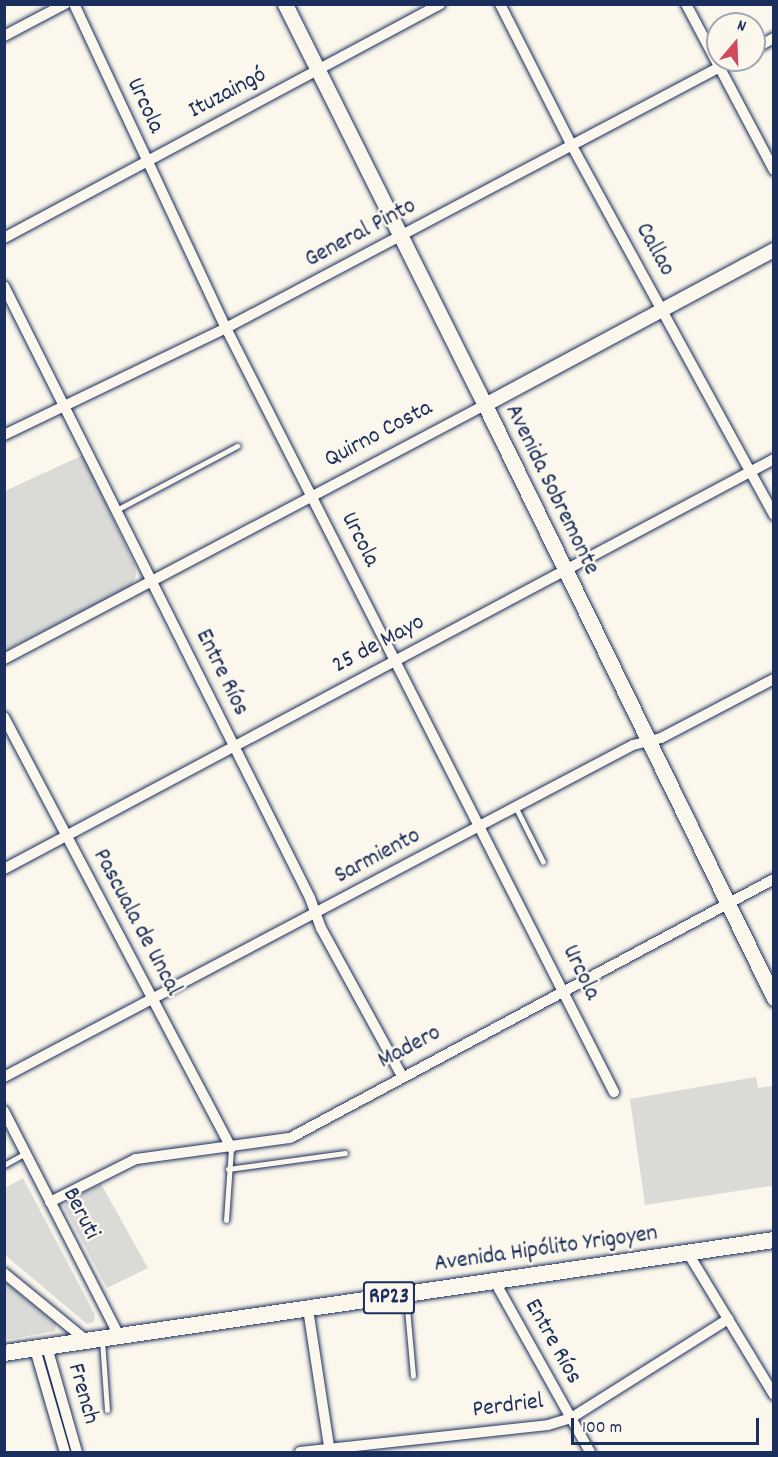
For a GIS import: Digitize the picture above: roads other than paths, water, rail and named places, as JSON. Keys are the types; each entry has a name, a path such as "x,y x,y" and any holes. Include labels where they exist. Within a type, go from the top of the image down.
{"main road":[{"name":"Avenida Sobremonte","path":"285,4 486,405 774,998"},
{"name":"Avenida Hipólito Yrigoyen","path":"4,1353 774,1240"}],"street":[{"path":"4,36 65,4"},
{"name":"Urcola","path":"74,4 226,328 482,826 614,1092"},
{"name":"Ituzaingó","path":"4,238 440,4"},
{"name":"Callao","path":"500,4 572,146 774,514"},
{"path":"686,4 706,44"},
{"name":"General Pinto","path":"4,435 226,328 711,72"},
{"path":"720,72 774,170"},
{"name":"Quirno Costa","path":"4,659 774,250"},
{"name":"Entre Ríos","path":"4,286 153,579 316,914 402,1076"},
{"name":"25 de Mayo","path":"4,869 774,459"},
{"name":"Sarmiento","path":"4,1077 153,1001 647,740 661,738 774,678"},
{"name":"Pascuala de Uncal","path":"4,717 231,1148"},
{"name":"Madero","path":"50,1202 136,1160 290,1138 402,1076 774,879"},
{"name":"Beruti","path":"4,1111 50,1202 103,1339"},
{"path":"688,1253 773,1393"},
{"path":"4,1273 103,1339"},
{"name":"Entre Ríos","path":"495,1282 590,1452"},
{"path":"308,1309 330,1450"},
{"name":"Perdriel","path":"300,1452 548,1425 571,1418 728,1319"},
{"name":"French","path":"41,1348 65,1452"},
{"name":"French","path":"41,1348 77,1452"}],"lane":[{"path":"118,509 237,446"},
{"path":"516,808 543,861"},
{"path":"226,1220 231,1148"},
{"path":"228,1169 345,1152"},
{"path":"4,1165 26,1153"},
{"path":"406,1295 412,1376"},
{"path":"103,1339 107,1410"}]}
